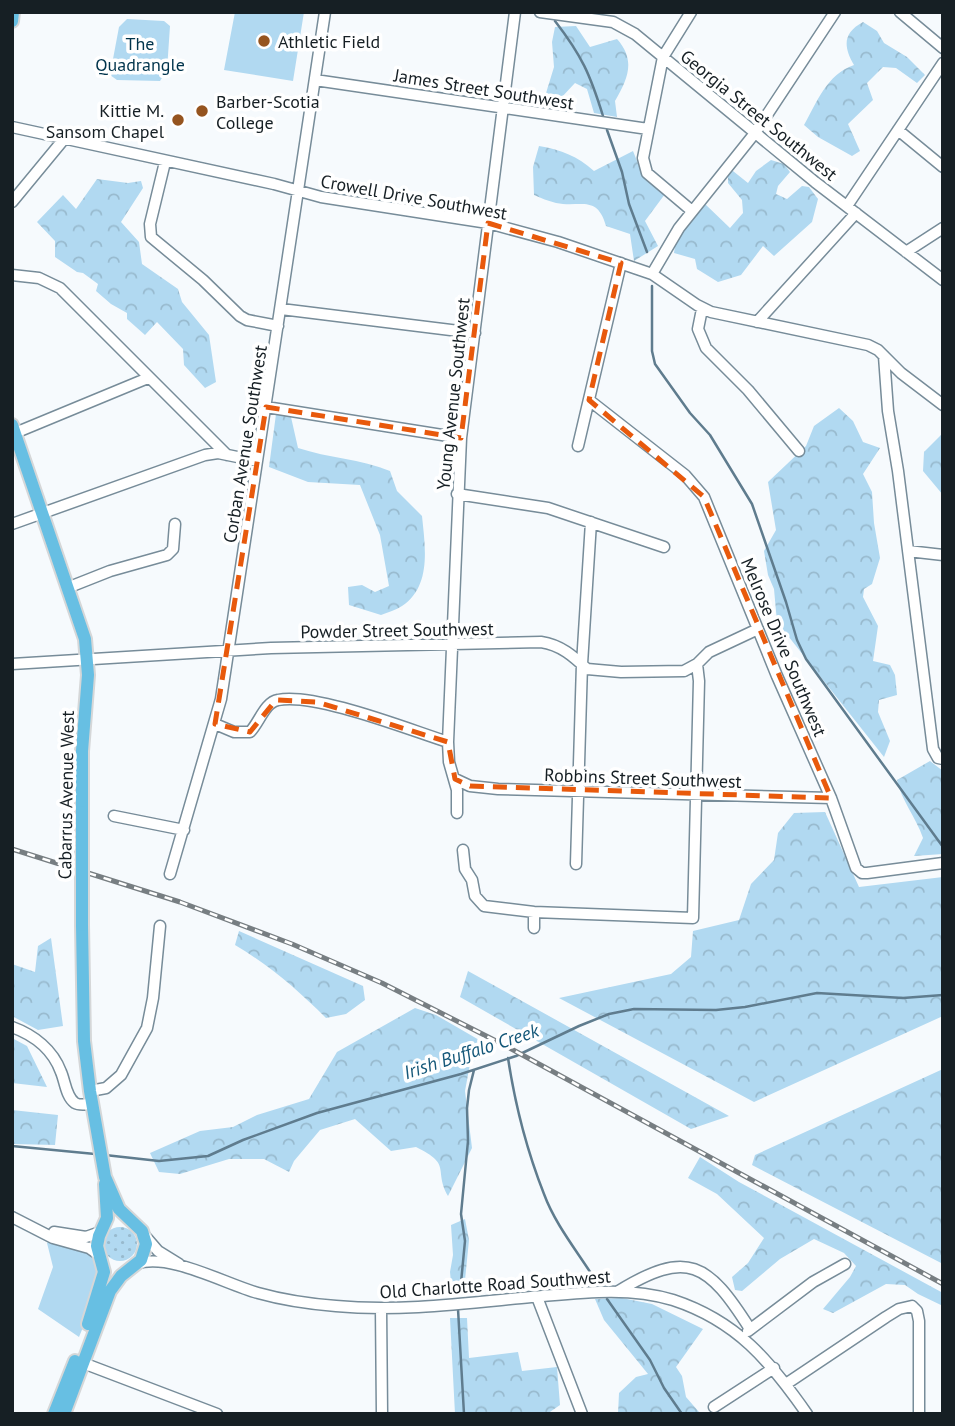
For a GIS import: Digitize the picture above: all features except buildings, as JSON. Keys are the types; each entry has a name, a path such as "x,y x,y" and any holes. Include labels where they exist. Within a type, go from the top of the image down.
{"main road":[{"path":"12,21 13,12"},
{"name":"Cabarrus Avenue West","path":"14,429 16,448 85,639 88,658 82,751 83,1041 105,1177 107,1218 97,1243 104,1272 100,1292 54,1414"},
{"name":"Cabarrus Avenue West","path":"105,1177 117,1207 142,1231"},
{"path":"101,1231 115,1221 130,1221"},
{"path":"64,1414 110,1291 145,1251 146,1240 142,1231"},
{"path":"100,1257 115,1268 134,1266"}],"street":[{"name":"Corban Avenue Southwest","path":"170,874 215,724 229,650 325,12"},
{"name":"Young Avenue Southwest","path":"457,813 455,779 449,762 448,743 461,438 515,12"},
{"name":"Georgia Street Southwest","path":"540,12 613,22 635,34 755,133 943,280"},
{"path":"691,12 663,57 643,158 648,173 692,211"},
{"path":"652,274 666,246 755,133 835,12"},
{"path":"900,12 943,48"},
{"path":"757,322 851,209 898,130 943,63"},
{"name":"James Street Southwest","path":"315,80 648,129"},
{"name":"Crowell Drive Southwest","path":"12,127 321,197 488,223 558,242 652,274 702,309 868,345 943,405"},
{"path":"898,130 943,167"},
{"path":"12,202 64,139"},
{"path":"165,162 150,224 151,237 203,280 240,316 278,326"},
{"path":"905,252 943,228"},
{"path":"578,446 621,263"},
{"path":"12,275 45,279 60,289 227,454"},
{"path":"281,309 475,333"},
{"path":"702,309 698,330 706,348 748,390 799,451"},
{"path":"884,356 888,411 933,749 940,759"},
{"path":"14,429 149,378"},
{"name":"Melrose Drive Southwest","path":"589,400 685,475 701,491 831,798 856,868 862,873 943,863"},
{"path":"266,407 461,438"},
{"path":"12,524 205,454 227,454 257,461"},
{"path":"457,494 533,504 664,547"},
{"path":"576,864 582,664 591,522"},
{"path":"67,588 167,555 173,549 175,524"},
{"path":"908,551 943,555"},
{"path":"463,850 465,869 472,880 475,896 484,906 534,912 693,918 699,681 697,664 709,652 758,629"},
{"name":"Powder Street Southwest","path":"12,664 229,650 553,644 577,658 587,669 621,672 684,671 697,664"},
{"path":"215,724 234,732 250,732 271,704 276,700 290,699 351,710 448,743"},
{"name":"Robbins Street Southwest","path":"455,779 470,786 831,798"},
{"path":"114,816 184,830"},
{"path":"534,912 534,928"},
{"path":"12,1027 31,1036 50,1052 74,1102 79,1105 106,1088 121,1075 147,1028 153,998 160,926"},
{"path":"12,1217 53,1238 89,1248 100,1257"},
{"path":"37,1228 86,1237 101,1231"},
{"name":"Old Charlotte Road Southwest","path":"142,1231 156,1250 186,1268"},
{"name":"Old Charlotte Road Southwest","path":"134,1266 150,1262 186,1268 259,1294 304,1303 381,1308 616,1292 670,1299 746,1333 807,1414"},
{"path":"616,1292 672,1265 699,1271 717,1282 746,1333 813,1282 845,1264"},
{"path":"537,1297 582,1414"},
{"path":"786,1384 886,1317 899,1309 912,1306 918,1311 919,1321 919,1414"},
{"path":"381,1308 382,1414"},
{"path":"83,1363 217,1414"},
{"path":"714,1407 774,1368"}],"highlighted area":[{"path":"488,223 621,263 589,400 704,497 831,798 470,786 455,779 448,742 317,702 276,700 250,732 215,724 266,407 461,438"}],"green space":[{"name":"Athletic Field","path":"235,12 304,12 293,81 224,70"},
{"name":"The Quadrangle","path":"127,19 164,21 170,26 167,70 160,81 117,80 110,75 119,27"},
{"path":"863,22 877,31 884,43 907,57 925,75 917,83 896,68 883,67 867,83 873,100 848,124 860,151 852,156 818,137 804,125 830,82 854,65 848,52 848,35"},
{"path":"576,26 590,47 617,39 627,54 628,70 615,101 617,117 594,113 587,89 575,83 560,99 543,103 554,67 552,42 555,27"},
{"path":"539,146 569,154 594,171 633,151 641,171 665,194 645,221 658,246 634,261 630,234 606,226 593,206 556,203 534,195 533,167"},
{"path":"771,160 784,164 790,172 778,186 776,194 787,199 802,186 809,187 818,199 812,222 774,256 763,246 741,275 718,282 697,269 695,259 674,253 676,239 704,203 730,228 743,213 742,200 728,183 728,172 733,171 748,183 756,171"},
{"path":"97,179 128,183 141,181 143,188 121,222 139,242 142,264 178,289 182,302 209,335 216,382 205,388 184,365 183,349 157,322 145,335 127,319 127,313 96,291 98,284 55,257 55,241 37,222 63,195 76,209"},
{"path":"839,408 853,421 863,442 880,448 863,474 872,492 880,558 872,584 864,589 863,597 878,626 873,661 890,665 895,675 897,695 879,700 878,712 890,741 884,757 777,622 774,589 768,575 764,551 776,530 768,482 806,446 814,426"},
{"path":"276,414 291,417 298,448 390,471 397,491 422,516 425,552 422,577 412,598 402,606 381,615 349,605 348,587 362,585 375,592 389,586 380,535 360,485 308,482 269,467"},
{"path":"943,433 943,495 923,471 924,452"},
{"path":"930,761 943,771 943,854 914,856 923,838 897,780"},
{"path":"825,812 859,887 943,877 943,1016 754,1102 559,998 671,974 691,957 693,931 739,920 751,884 774,860 778,833 794,813"},
{"path":"239,931 363,986 365,1000 346,1014 326,1018 283,978 235,945"},
{"path":"51,938 63,1026 38,1030 12,1016 12,964 35,972 38,946"},
{"path":"468,971 729,1116 691,1129 460,997"},
{"path":"415,1008 436,1015 493,1048 470,1064 465,1091 472,1148 448,1196 440,1168 434,1158 416,1147 391,1151 355,1119 320,1130 294,1161 289,1172 264,1159 229,1159 180,1174 159,1172 150,1153 200,1131 233,1127 257,1115 309,1099 337,1052"},
{"path":"12,1038 27,1046 47,1087 12,1083"},
{"path":"943,1069 943,1264 752,1165 755,1155"},
{"path":"12,1110 58,1115 55,1145 12,1144"},
{"path":"700,1157 739,1182 943,1293 943,1306 905,1285 886,1284 833,1313 823,1309 856,1266 844,1253 814,1239 780,1259 742,1291 735,1290 732,1277 748,1263 764,1238 717,1194 688,1178"},
{"path":"465,1219 469,1240 464,1290 452,1292 451,1225"},
{"path":"120,1227 132,1232 137,1244 132,1256 120,1261 108,1256 103,1244 108,1232"},
{"path":"51,1240 95,1255 100,1266 90,1310 79,1337 38,1309 53,1267 47,1243"},
{"path":"622,1298 652,1304 703,1329 676,1367 682,1376 686,1397 699,1412 727,1414 618,1414 619,1393 636,1377 648,1374 604,1320 595,1299"},
{"path":"450,1318 467,1318 469,1358 518,1352 522,1371 557,1367 560,1405 547,1414 455,1414"}],"waterway":[{"path":"555,21 584,66 603,116"},
{"path":"607,130 622,172 629,204 647,252"},
{"path":"652,286 652,351 655,364 690,413 710,435 752,504 797,640 806,659 943,847"},
{"name":"Irish Buffalo Creek","path":"105,1155 159,1161 208,1156 317,1113 461,1074 516,1056 609,1014 634,1009 716,1010 817,993 903,998 943,995"},
{"path":"508,1058 522,1127 544,1194 560,1227 594,1278"},
{"path":"460,1293 465,1241 461,1214 468,1141 467,1108 474,1070"},
{"name":"Irish Buffalo Creek","path":"12,1146 95,1154"},
{"path":"607,1299 650,1360 664,1388 682,1414"},
{"path":"458,1309 464,1414"}],"railway":[{"path":"12,849 180,902 292,944 382,983 504,1045 943,1284"}],"place":[{"name":"Athletic Field","path":"264,41"},
{"name":"Barber-Scotia College","path":"202,111"},
{"name":"Kittie M. Sansom Chapel","path":"178,120"}]}
